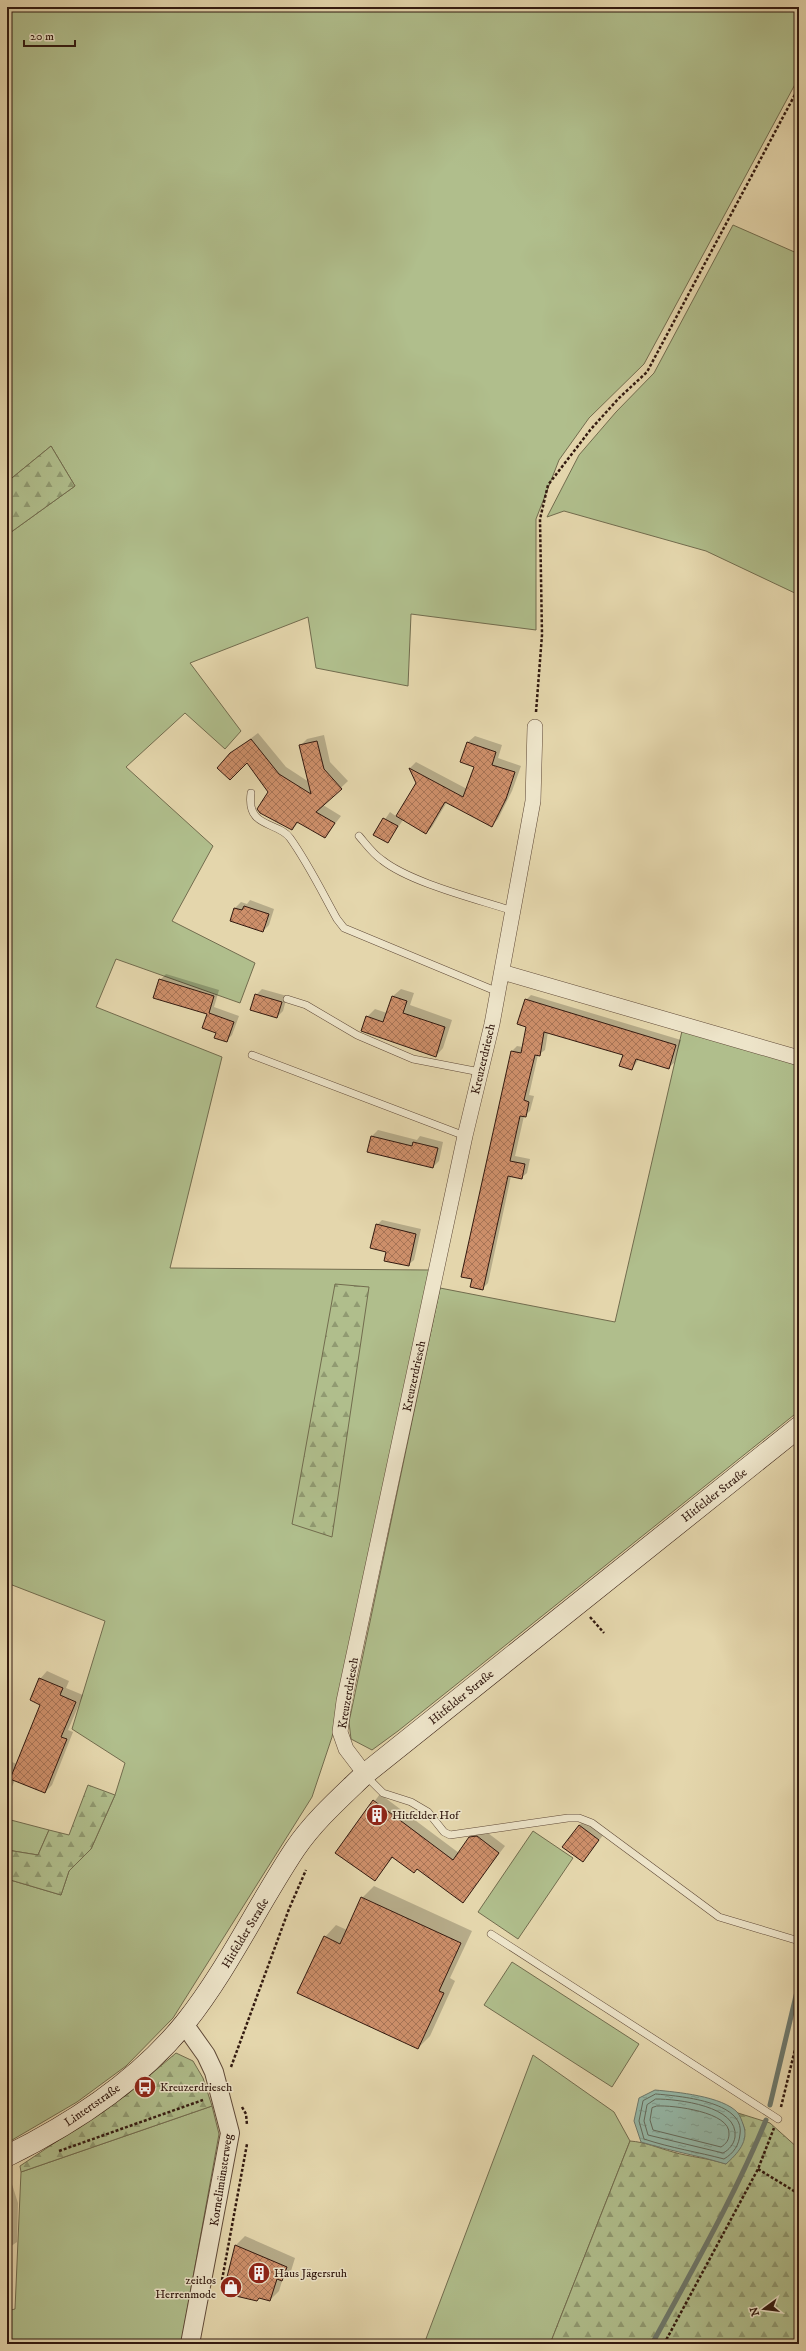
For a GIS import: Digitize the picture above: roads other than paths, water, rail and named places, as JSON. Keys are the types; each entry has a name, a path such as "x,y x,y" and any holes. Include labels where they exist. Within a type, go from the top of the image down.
{"main road":[{"name":"Hitfelder Straße","path":"184,2024 226,1966 295,1849 327,1810 365,1774 799,1427"},
{"name":"Lintertstraße","path":"7,2156 49,2134 114,2091 147,2063 184,2024"}],"street":[{"name":"Kreuzerdriesch","path":"365,1774 346,1749 340,1732 344,1701 465,1136 502,972 533,801 535,727"},
{"path":"502,972 799,1058"},
{"name":"Kornelimünsterweg","path":"184,2024 206,2055 221,2094 230,2133 190,2344"}],"lane":[{"path":"251,793 250,802 257,818 290,837 337,919 344,928 498,992"},
{"path":"359,836 382,860 408,874 513,911"},
{"path":"287,999 306,1005 357,1035 413,1059 480,1072"},
{"path":"252,1055 465,1136"},
{"path":"365,1774 383,1793 411,1802 428,1812 444,1832 450,1835 568,1818 579,1818 592,1822 719,1917 799,1941"},
{"path":"491,1934 778,2119"}],"water":[{"path":"655,2090 699,2096 731,2107 739,2114 745,2130 744,2141 741,2147 726,2164 641,2142 634,2121 639,2098"}],"waterway":[{"path":"770,2105 799,1983"},
{"path":"652,2344 726,2206 754,2149 766,2120"}],"place":[{"name":"Hitfelder Hof","path":"377,1815"},
{"name":"Kreuzerdriesch","path":"145,2087"},
{"name":"Haus Jägersruh","path":"259,2273"},
{"name":"zeitlos Herrenmode","path":"231,2287"}]}
